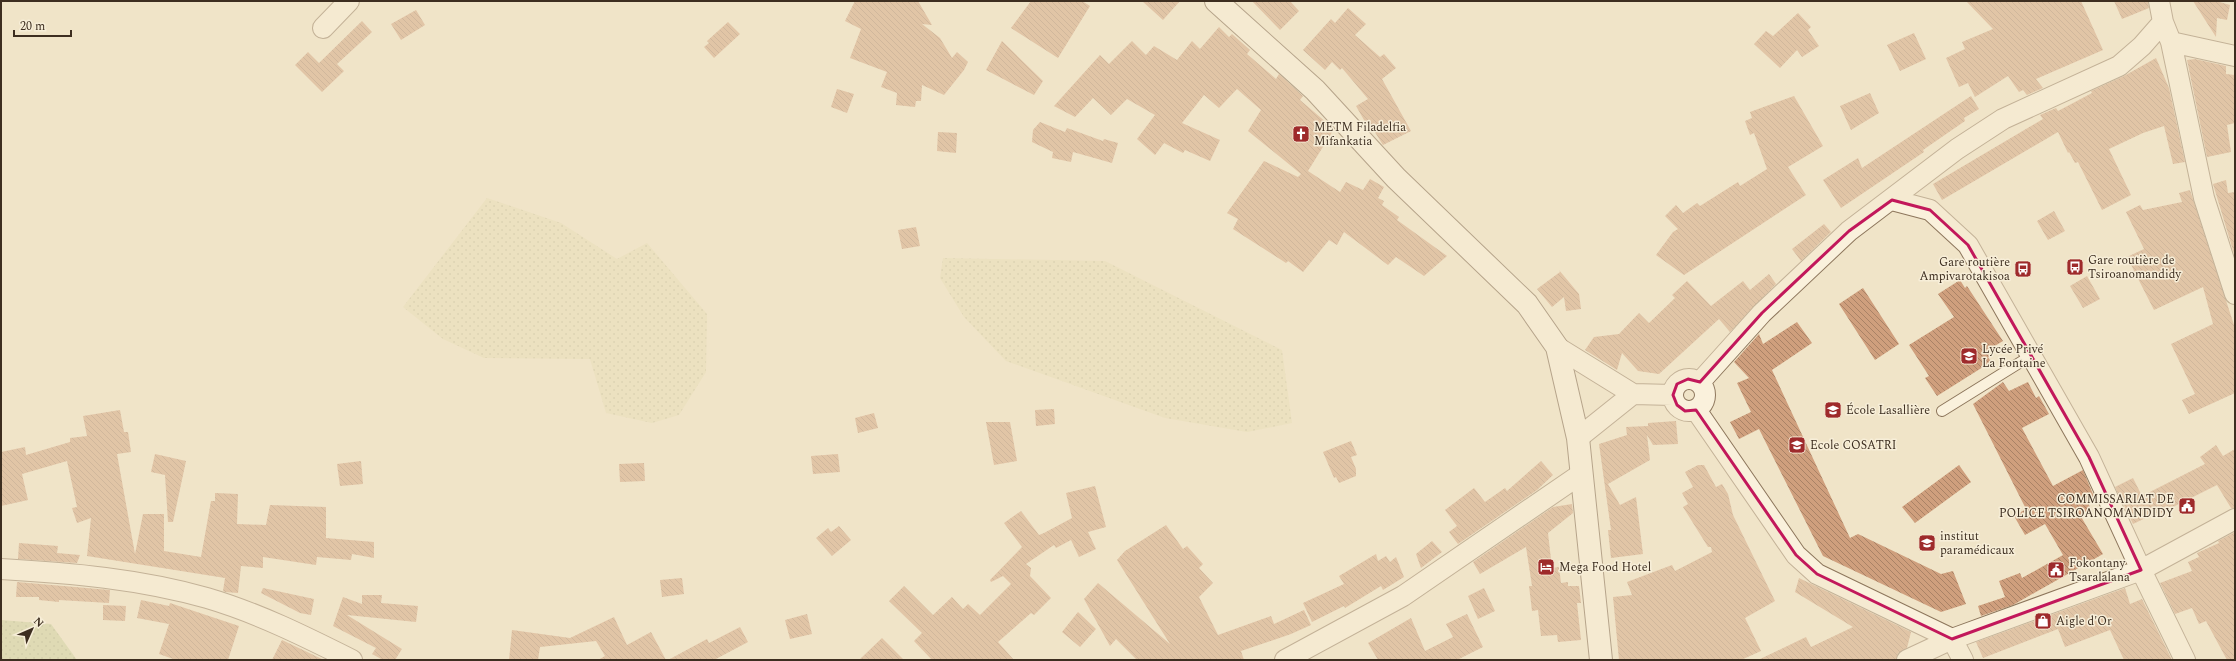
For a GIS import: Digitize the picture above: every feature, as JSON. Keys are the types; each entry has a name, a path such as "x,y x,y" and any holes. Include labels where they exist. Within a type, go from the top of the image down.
{"main road":[{"path":"1216,1 1315,90 1396,178 1527,304 1557,347 1578,438 1602,660"}],"street":[{"path":"323,28 349,1"},
{"path":"2159,1 2163,22 2170,42 2204,198 2235,294"},
{"path":"1700,382 1762,313 1849,231 1892,200 1957,149 2002,119 2119,66 2142,46 2163,22"},
{"path":"2170,42 2235,56"},
{"path":"1892,200 1930,210 1968,245 2089,457 2141,570 2185,660"},
{"path":"1557,347 1633,394 1673,395"},
{"path":"1688,379 1700,382 1705,392 1704,403 1696,410 1685,411 1676,405 1673,395 1678,384 1688,379"},
{"path":"1578,438 1633,394"},
{"path":"1696,410 1796,555 1817,574 1952,639 1963,660"},
{"path":"1285,660 1402,596 1581,474"},
{"path":"1907,660 1952,639 2141,570 2235,519"},
{"path":"1,569 73,573 158,586 209,598 297,632 352,660"}],"lane":[{"path":"1942,411 2032,356"}],"highlighted area":[{"path":"1892,200 1930,210 1968,245 2089,457 2141,570 1952,639 1817,574 1796,555 1696,410 1685,411 1677,405 1673,395 1677,384 1688,379 1700,382 1762,313 1849,231"}],"shaded area":[{"path":"487,198 561,223 617,259 647,243 707,314 706,372 679,415 652,423 606,413 590,359 484,358 443,339 403,307"},
{"path":"943,258 1105,261 1282,350 1292,423 1247,432 1165,418 1006,361 964,317 940,278"}],"green space":[{"path":"1,620 51,624 77,660 1,660"}],"building":[{"path":"855,1 918,1 932,25 922,24 940,38 952,58 957,52 968,62 964,70 944,95 922,85 921,101 916,101 915,107 896,105 897,93 881,87 887,72 850,58 861,29 845,21"},
{"path":"1031,1 1082,1 1090,6 1058,58 1011,28"},
{"path":"1142,1 1180,1 1163,20"},
{"path":"1252,1 1290,1 1299,11 1280,30"},
{"path":"1966,1 2081,1 2103,50 2036,79 2043,88 2027,95 2023,90 2019,92 2008,76 1975,97 1968,83 1959,87 1946,58 1965,49 1962,42 1993,29"},
{"path":"2114,1 2148,1 2149,8 2122,19"},
{"path":"2193,1 2216,1 2230,5 2227,20 2217,18 2216,37"},
{"path":"1348,8 1366,24 1355,35 1380,57 1384,54 1396,68 1382,79 1411,131 1383,145 1371,126 1368,127 1356,106 1368,99 1342,68 1340,70 1332,62 1325,70 1303,50 1331,19 1335,23"},
{"path":"416,10 425,25 401,40 391,24"},
{"path":"1798,13 1811,27 1808,30 1819,46 1802,57 1797,50 1780,68 1754,44 1766,31 1773,36"},
{"path":"362,21 372,32 337,64 344,71 322,92 295,65 308,52 319,63"},
{"path":"728,22 740,34 714,58 704,47 709,43 707,41"},
{"path":"1219,27 1229,37 1232,34 1250,50 1247,54 1276,79 1279,74 1303,96 1300,100 1334,129 1308,171 1340,192 1346,182 1363,190 1370,179 1384,187 1378,198 1384,201 1382,205 1399,217 1397,220 1447,256 1424,276 1396,257 1388,265 1344,232 1337,245 1329,240 1303,272 1288,261 1286,263 1233,229 1238,219 1227,213 1264,161 1298,177 1301,174 1248,131 1261,110 1237,89 1219,108 1204,95 1182,123 1220,140 1210,161 1185,150 1183,153 1164,143 1155,155 1137,139 1155,115 1127,99 1111,115 1093,98 1075,117 1054,106 1100,55 1109,64 1132,41 1146,55 1154,46 1177,60 1192,41 1200,49"},
{"path":"1914,33 1926,59 1900,71 1887,45"},
{"path":"1002,41 1043,81 1034,95 986,70"},
{"path":"2156,58 2169,88 2185,162 2173,164 2164,126 2143,133 2109,149 2131,195 2102,210 2078,162 2075,163 2069,152 2068,153 2058,132 1942,200 1933,184 2043,119 2040,115 2056,108 2058,111 2092,93 2091,91 2124,76"},
{"path":"2195,59 2226,66 2226,74 2235,75 2235,123 2227,125 2231,152 2207,157 2187,60"},
{"path":"837,89 854,94 847,113 831,107"},
{"path":"1870,93 1879,113 1851,130 1840,106"},
{"path":"1794,96 1823,146 1788,167 1806,195 1684,275 1656,255 1673,232 1678,229 1665,216 1676,205 1683,213 1697,203 1700,206 1738,182 1740,186 1767,169 1754,133 1750,135 1745,121 1752,118 1750,112"},
{"path":"1971,96 1979,109 1964,118 1965,121 1923,150 1924,152 1841,208 1823,180 1858,158 1862,168"},
{"path":"1040,122 1065,132 1067,128 1103,141 1104,139 1118,143 1112,163 1073,152 1071,162 1052,158 1053,152 1032,142 1033,130"},
{"path":"938,132 957,133 956,153 937,151"},
{"path":"2226,180 2228,193 2235,192 2235,257 2213,184"},
{"path":"2190,190 2235,328 2235,393 2189,414 2182,400 2195,394 2171,344 2213,324 2203,287 2154,310 2127,257 2144,249 2126,212 2140,205 2143,210 2182,202 2179,193"},
{"path":"2054,211 2065,231 2048,240 2037,221"},
{"path":"1824,224 1831,232 1801,261 1792,249"},
{"path":"916,227 920,246 902,249 898,230"},
{"path":"1559,270 1579,294 1581,309 1566,311 1564,297 1552,307 1537,289 1560,272"},
{"path":"1769,274 1776,284 1730,332 1719,319 1659,374 1638,371 1622,353 1617,370 1585,350 1594,337 1619,334 1639,313 1649,323 1675,298 1672,295 1687,281 1711,306 1743,281 1750,290"},
{"path":"2087,276 2100,299 2083,308 2070,286"},
{"path":"1960,280 1965,288 1967,286 2003,341 1988,350 1991,355 1988,357 1991,362 1937,396 1925,378 1929,376 1909,345 1954,317 1938,294"},
{"path":"1863,288 1899,344 1875,360 1839,304"},
{"path":"1797,322 1812,343 1772,370 1850,538 1858,534 1941,574 1953,571 1966,604 1941,612 1823,556 1759,429 1739,439 1730,422 1751,412 1737,383 1749,378 1734,362 1759,334 1763,344"},
{"path":"2003,382 2009,391 2028,382 2036,398 2039,396 2049,414 2022,428 2053,486 2083,470 2095,499 2088,503 2091,509 2080,515 2103,554 2013,605 1981,616 1978,606 2005,597 1999,581 2020,573 2022,578 2063,555 2045,524 2025,535 2014,516 2026,509 1973,404"},
{"path":"1054,409 1055,424 1036,426 1035,410"},
{"path":"120,410 124,432 128,432 131,452 117,454 135,554 143,514 164,514 164,551 201,557 211,501 215,501 215,493 238,494 237,524 266,525 270,505 326,507 326,538 374,542 374,558 352,554 351,560 317,557 316,565 263,557 263,568 241,566 238,593 225,592 223,591 225,578 87,556 91,518 77,523 72,508 77,507 67,461 22,474 28,500 1,506 1,452 25,447 26,455 70,442 70,438 87,436 83,416"},
{"path":"874,413 878,428 858,433 855,418"},
{"path":"1676,421 1678,444 1653,445 1647,435 1650,460 1608,484 1620,505 1636,497 1643,554 1611,558 1608,530 1611,530 1599,444 1627,435 1626,427 1648,426 1648,423"},
{"path":"986,422 1010,422 1017,461 994,465"},
{"path":"1351,441 1357,455 1351,457 1356,469 1356,476 1339,483 1336,477 1334,478 1323,452"},
{"path":"2216,445 2223,456 2235,449 2235,508 2231,508 2217,485 2159,514 2158,512 2133,524 2115,487 2133,478 2142,496 2205,464 2200,457"},
{"path":"155,454 186,461 173,522 168,522 165,475 151,472"},
{"path":"838,454 840,472 813,474 811,456"},
{"path":"361,461 363,484 340,486 337,464"},
{"path":"1541,461 1553,475 1537,490 1458,544 1449,532 1457,526 1445,510 1474,488 1485,502 1505,488 1507,491"},
{"path":"644,463 645,481 620,482 619,464"},
{"path":"1698,465 1704,465 1716,487 1722,484 1728,494 1733,515 1775,601 1745,618 1761,651 1741,660 1619,660 1613,597 1632,595 1627,582 1672,565 1675,571 1712,552 1711,547 1708,547 1683,507 1688,504 1682,493 1693,487 1685,472"},
{"path":"1959,465 1971,482 1915,523 1902,507"},
{"path":"1095,486 1106,527 1088,532 1096,549 1079,557 1071,540 1056,548 1054,545 1026,564 1031,568 1030,576 1051,598 1034,615 1031,613 998,642 1014,660 932,660 914,641 922,633 889,601 904,586 933,615 952,597 963,609 968,604 980,615 1011,584 1003,576 991,582 990,580 1022,547 1004,523 1021,511 1039,535 1044,533 1072,518 1066,493"},
{"path":"1572,504 1573,513 1548,533 1552,568 1559,567 1561,583 1568,582 1568,586 1579,586 1581,603 1577,603 1581,640 1558,642 1557,635 1541,636 1538,610 1532,611 1529,586 1532,586 1526,547 1480,574 1473,562 1553,507"},
{"path":"1166,525 1183,549 1187,546 1203,564 1199,568 1213,583 1199,597 1218,635 1271,616 1274,624 1304,610 1311,625 1291,634 1241,651 1244,660 1137,660 1116,639 1110,646 1084,599 1098,583 1170,644 1117,560 1125,551"},
{"path":"839,526 851,540 832,556 816,538 828,528 831,532"},
{"path":"2235,532 2235,660 2227,660 2206,621 2199,624 2192,608 2175,614 2160,583 2192,571 2188,562 2199,557 2197,553 2219,543 2218,541"},
{"path":"1432,541 1442,552 1421,568 1416,554"},
{"path":"19,543 58,546 57,553 80,555 77,563 18,559"},
{"path":"1376,554 1378,561 1386,556 1390,562 1396,557 1404,577 1383,590 1381,586 1345,608 1344,606 1312,622 1303,603 1344,584 1339,576"},
{"path":"682,578 684,594 662,597 660,580"},
{"path":"1799,578 1911,632 1907,648 1898,653 1896,660 1758,660 1806,637 1811,647 1853,627 1795,592"},
{"path":"17,582 110,590 109,603 59,600 59,602 39,600 39,597 16,597"},
{"path":"263,588 314,599 311,615 300,613 261,593"},
{"path":"1484,588 1495,611 1478,619 1468,596"},
{"path":"2125,588 2130,604 2142,599 2172,660 2124,660 2110,630 2065,647 2058,629 1983,658 1976,642"},
{"path":"362,595 382,595 381,603 418,606 416,622 347,615 402,649 395,660 383,660 372,654 376,648 333,626 343,597 362,604"},
{"path":"141,600 169,606 170,603 239,626 228,660 176,660 159,654 169,624 137,618"},
{"path":"103,605 126,606 125,621 103,620"},
{"path":"1078,612 1096,629 1080,647 1062,632"},
{"path":"807,614 812,634 790,639 785,620"},
{"path":"1467,614 1483,647 1457,660 1378,660 1368,643 1411,618 1425,651 1453,637 1446,624"},
{"path":"614,617 627,645 651,632 666,660 598,660 605,656 596,641 540,647 538,660 509,660 512,630 570,638"},
{"path":"740,627 748,642 714,660 668,660 707,639 709,643"},
{"path":"882,638 904,660 859,660"},
{"path":"282,640 324,660 272,660"}],"place":[{"name":"METM Filadelfia Mifankatia","path":"1301,134"},
{"name":"Gare routière de Tsiroanomandidy","path":"2075,267"},
{"name":"Gare routière Ampivarotakisoa","path":"2023,269"},
{"name":"Lycée Privé La Fontaine","path":"1969,356"},
{"name":"École Lasallière","path":"1833,410"},
{"name":"Ecole COSATRI","path":"1797,445"},
{"name":"COMMISSARIAT DE POLICE TSIROANOMANDIDY","path":"2187,506"},
{"name":"institut paramédicaux","path":"1927,543"},
{"name":"Mega Food Hotel","path":"1546,567"},
{"name":"Fokontany Tsaralalana","path":"2056,570"},
{"name":"Aigle d'Or","path":"2043,621"}]}
